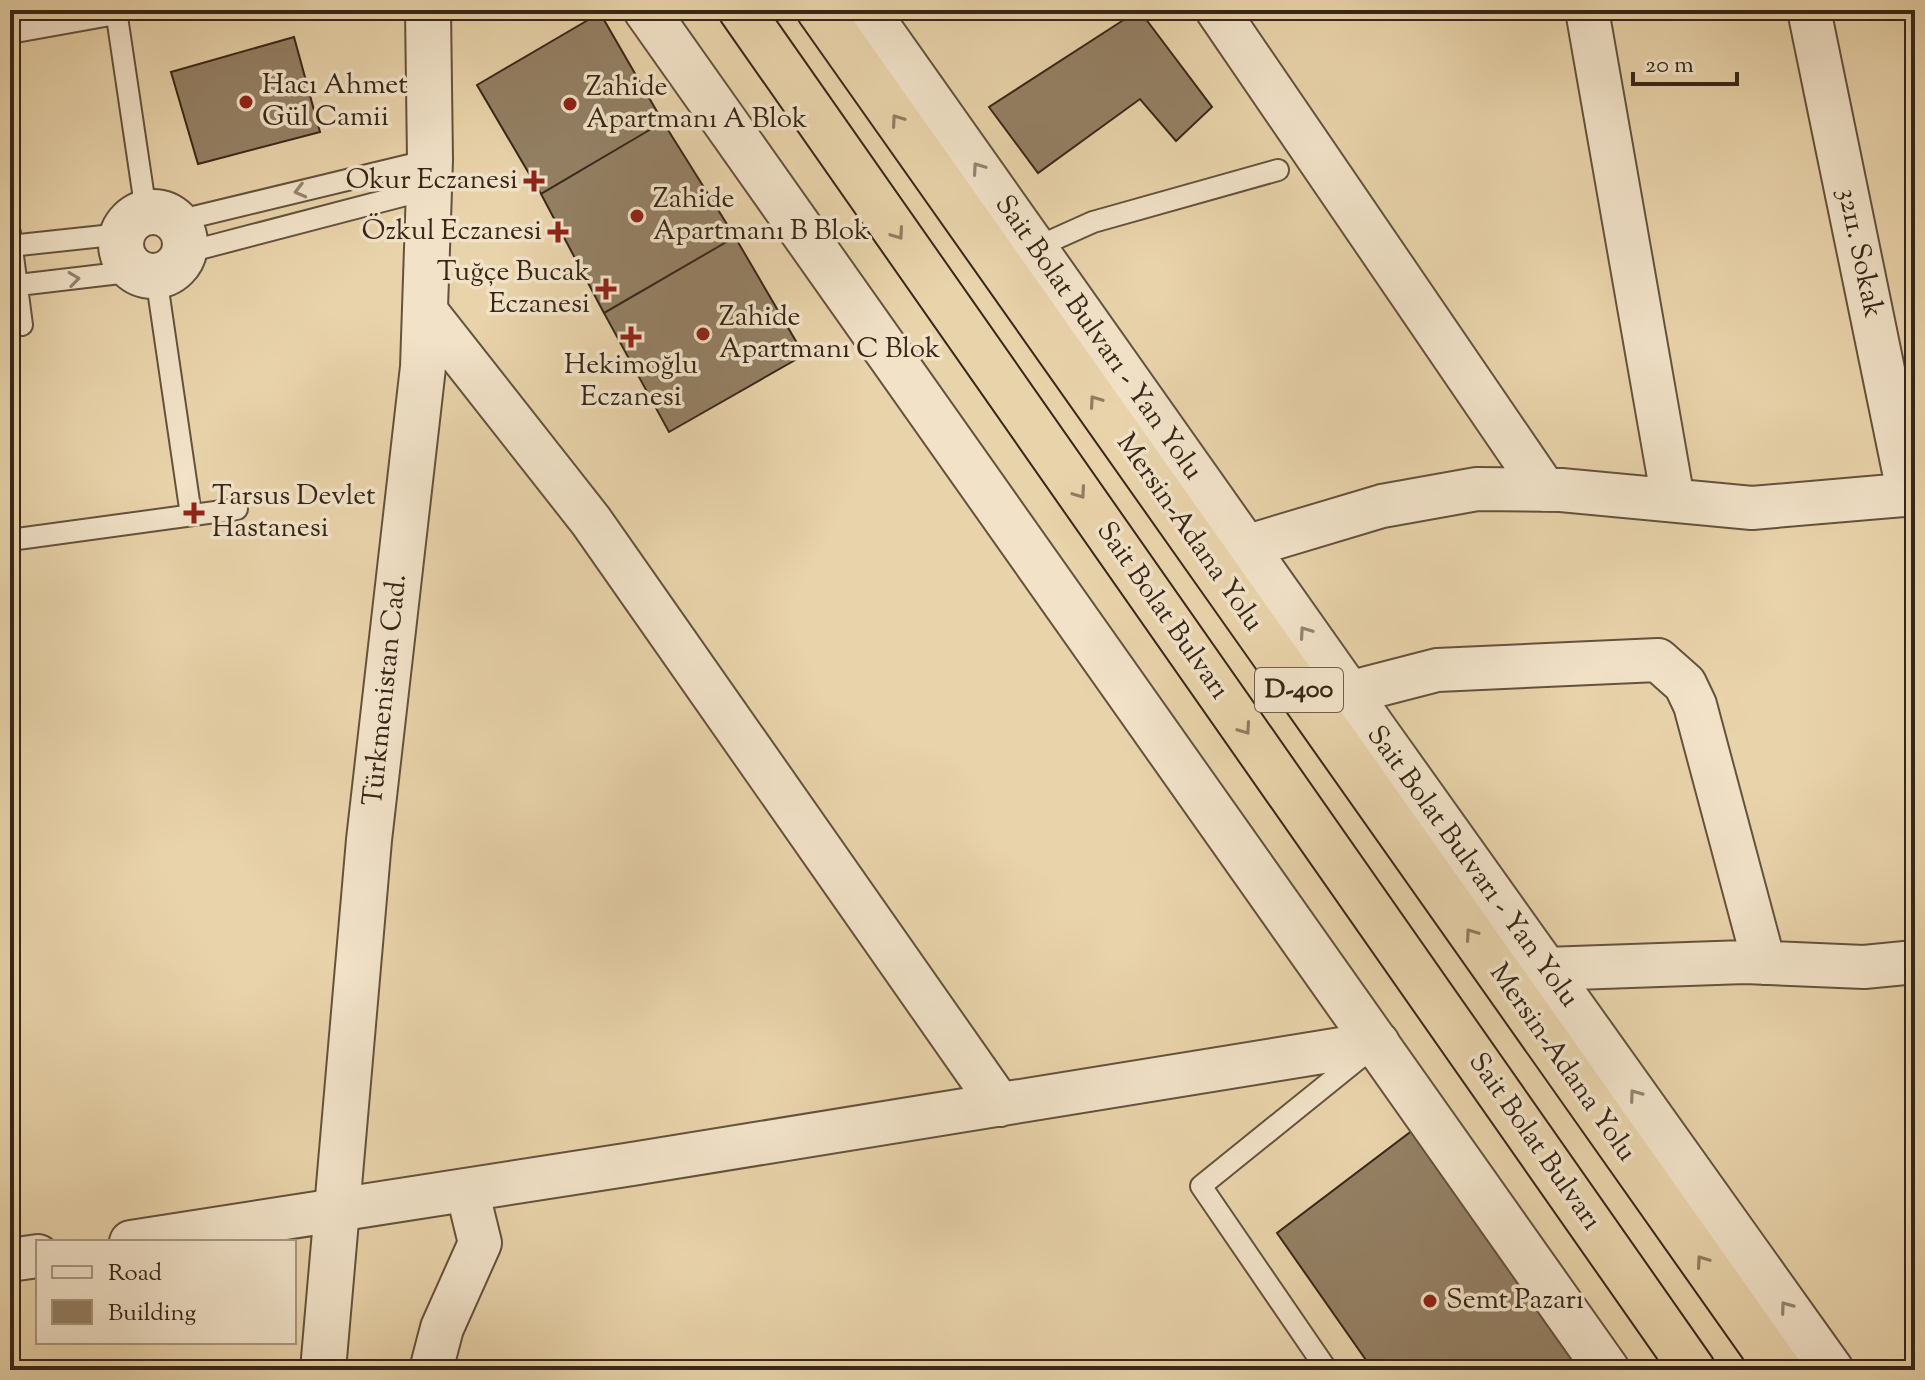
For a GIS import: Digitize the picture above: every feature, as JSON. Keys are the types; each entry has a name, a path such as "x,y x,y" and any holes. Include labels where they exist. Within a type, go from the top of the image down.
{"highway":[{"name":"Sait Bolat Bulvarı","path":"741,10 1693,1370"},
{"name":"Mersin-Adana Yolu","path":"819,10 1779,1370"}],"street":[{"name":"Türkmenistan Cad.","path":"323,1370 369,840 423,367 430,174 428,10"},
{"path":"646,10 1607,1370"},
{"name":"Sait Bolat Bulvarı - Yan Yolu","path":"866,10 1831,1370"},
{"path":"1217,10 1545,490"},
{"path":"1587,10 1673,500"},
{"name":"3211. Sokak","path":"1809,10 1912,495"},
{"path":"425,310 591,521 1000,1105"},
{"path":"1245,547 1382,506 1477,489 1545,490 1752,508 1912,495"},
{"path":"1348,693 1437,670 1658,660 1685,684 1695,705 1764,963"},
{"path":"1545,969 1764,963 1864,967 1915,962"},
{"path":"144,1240 1378,1043"},
{"path":"431,1370 442,1328 480,1243 467,1190"},
{"path":"10,1260 36,1256"}],"lane":[{"path":"10,33 116,12 154,245 191,515"},
{"path":"1035,248 1093,222 1278,170"},
{"path":"14,286 154,245 430,174"},
{"path":"22,325 14,286 11,242 154,245 430,174"},
{"path":"10,540 237,509"},
{"path":"1327,1370 1201,1186 1378,1043"}],"building":[{"path":"1139,10 1212,107 1176,141 1140,99 1038,173 989,107"},
{"name":"Zahide Apartmanı A Blok","path":"600,13 663,122 541,194 477,85"},
{"name":"Hacı Ahmet Gül Camii","path":"294,37 320,132 198,164 171,72"},
{"name":"Zahide Apartmanı B Blok","path":"663,122 735,237 604,313 541,194"},
{"name":"Zahide Apartmanı C Blok","path":"735,237 804,355 669,432 604,313"},
{"name":"Semt Pazarı","path":"1413,1130 1585,1370 1373,1370 1277,1233"}],"place":[{"name":"Hacı Ahmet Gül Camii","path":"246,102"},
{"name":"Zahide Apartmanı A Blok","path":"570,104"},
{"name":"Okur Eczanesi","path":"534,181"},
{"name":"Zahide Apartmanı B Blok","path":"637,216"},
{"name":"Özkul Eczanesi","path":"558,232"},
{"name":"Tuğçe Bucak Eczanesi","path":"606,289"},
{"name":"Zahide Apartmanı C Blok","path":"703,334"},
{"name":"Hekimoğlu Eczanesi","path":"631,337"},
{"name":"Tarsus Devlet Hastanesi","path":"194,513"},
{"name":"Semt Pazarı","path":"1430,1301"}]}
